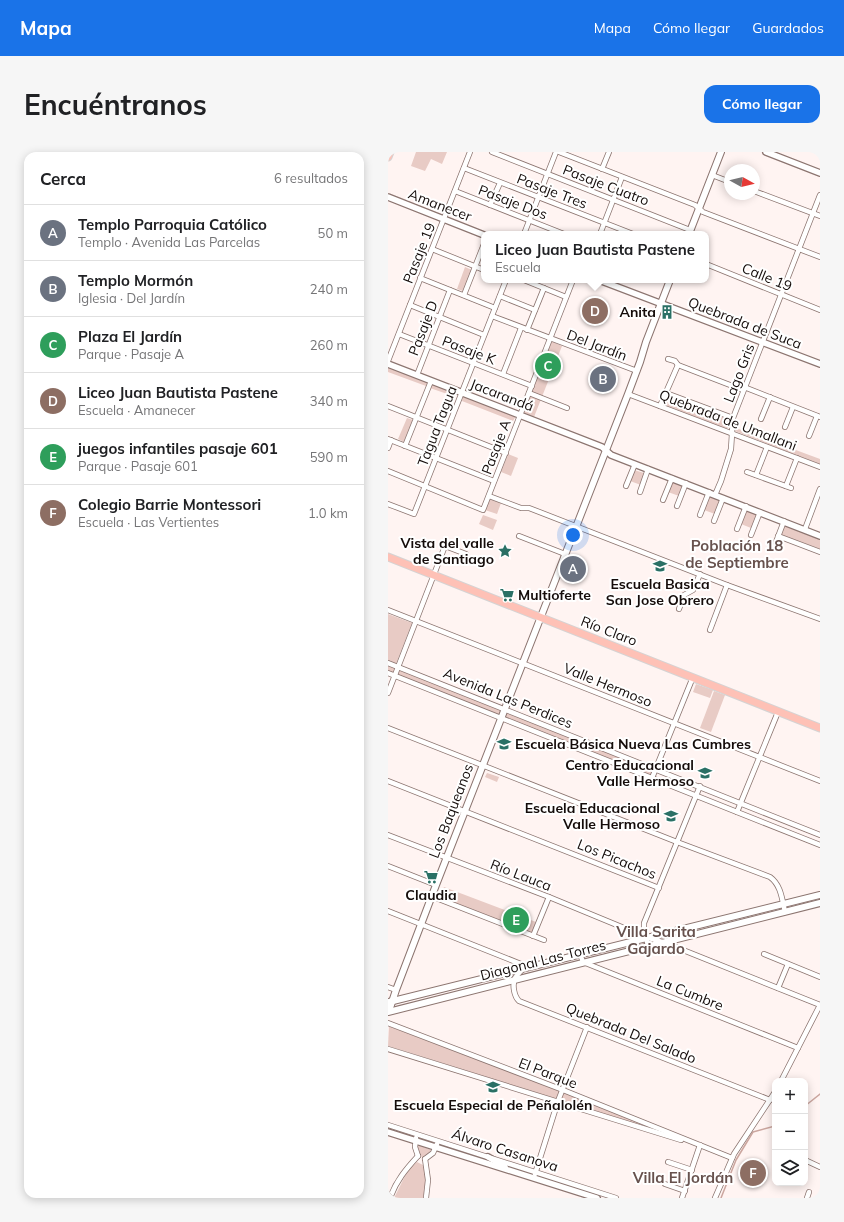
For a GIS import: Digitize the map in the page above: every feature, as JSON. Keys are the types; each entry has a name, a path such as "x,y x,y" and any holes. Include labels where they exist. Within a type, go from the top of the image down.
{"main road":[{"path":"388,156 390,152"},
{"path":"689,231 721,152"},
{"name":"Los Baqueanos","path":"388,1012 390,1002 396,990 482,764 637,371 646,342 669,283"},
{"name":"Río Claro","path":"388,557 820,728"},
{"name":"Diagonal Las Torres","path":"390,1002 646,937 820,895"},
{"name":"Diagonal Las Torres","path":"388,1012 820,903"}],"street":[{"name":"Pasaje 19","path":"388,363 470,152"},
{"name":"Pasaje Cuatro","path":"492,152 687,231"},
{"path":"509,158 511,152"},
{"path":"525,231 556,152"},
{"path":"559,152 695,205 703,212 820,257"},
{"path":"602,169 609,152"},
{"path":"766,152 820,173"},
{"name":"Pasaje Tres","path":"464,168 625,231"},
{"path":"712,175 724,180"},
{"path":"601,231 622,177"},
{"path":"490,205 500,183"},
{"name":"Pasaje Dos","path":"455,191 556,231"},
{"path":"760,193 820,216"},
{"name":"Lago Gris","path":"715,495 729,457 733,418 820,195"},
{"name":"Amanecer","path":"388,197 481,234"},
{"path":"432,249 481,269"},
{"path":"464,296 481,251"},
{"name":"Calle 19","path":"709,265 820,310"},
{"path":"420,278 495,308"},
{"name":"Tagua Tagua","path":"388,504 414,514 505,283"},
{"path":"532,283 566,297"},
{"name":"Pasaje A","path":"425,486 483,510 572,283"},
{"path":"607,283 661,304"},
{"path":"527,330 544,288"},
{"name":"Pasaje D","path":"417,375 450,290"},
{"path":"500,296 535,310"},
{"name":"Quebrada de Suca","path":"661,304 820,364"},
{"path":"410,305 484,335"},
{"name":"Del Jardín","path":"492,316 637,371"},
{"path":"502,374 521,328"},
{"name":"Pasaje K","path":"399,334 532,386"},
{"path":"668,359 675,361 678,365 770,397 819,417 809,436"},
{"name":"Jacarandá","path":"388,363 602,447 611,455 746,506 820,536"},
{"path":"660,406 678,365"},
{"path":"405,446 431,380"},
{"path":"529,393 567,408"},
{"name":"Quebrada de Umallani","path":"666,393 733,418"},
{"name":"Quebrada de Umallani","path":"628,394 820,467"},
{"path":"762,419 770,397"},
{"path":"388,406 506,453"},
{"path":"785,427 793,407"},
{"path":"388,448 389,440 494,481"},
{"path":"756,475 767,447"},
{"path":"786,486 796,458"},
{"path":"626,486 635,464"},
{"path":"640,492 648,469"},
{"path":"388,471 425,486"},
{"path":"747,472 791,488"},
{"path":"663,500 672,478"},
{"path":"677,506 686,483"},
{"path":"805,529 818,500 820,488"},
{"path":"700,515 709,492"},
{"path":"489,496 521,508 528,508 727,585 820,619"},
{"path":"714,521 723,498"},
{"path":"737,529 746,506"},
{"path":"751,535 760,512"},
{"path":"776,542 784,521"},
{"path":"519,536 565,554"},
{"path":"778,536 820,552"},
{"path":"388,693 445,546 466,554"},
{"path":"679,609 684,594 693,590 700,574"},
{"path":"710,630 727,585"},
{"name":"Valle Hermoso","path":"388,610 820,781"},
{"name":"Avenida Las Perdices","path":"388,663 820,835"},
{"name":"Avenida Las Perdices","path":"388,673 820,845"},
{"path":"652,778 693,678"},
{"path":"737,812 778,712"},
{"path":"388,728 770,877 774,880 778,887 785,912"},
{"name":"Los Picachos","path":"388,781 659,888"},
{"path":"648,946 644,931 644,923 700,786"},
{"name":"Río Lauca","path":"388,835 549,897 646,937 663,942"},
{"path":"388,866 436,884"},
{"path":"431,896 544,940"},
{"path":"533,936 549,897"},
{"path":"388,911 520,964 524,968 514,979"},
{"path":"663,942 820,1005 783,1078"},
{"path":"580,954 583,962"},
{"path":"764,954 820,977"},
{"name":"La Cumbre","path":"583,962 798,1048"},
{"path":"778,988 788,964"},
{"name":"Quebrada Del Salado","path":"514,979 514,994 519,1001 770,1100"},
{"path":"388,987 396,990"},
{"name":"El Parque","path":"388,1023 563,1090 732,1158"},
{"path":"534,1178 558,1102 587,1027"},
{"name":"El Parque","path":"388,1049 700,1145"},
{"path":"715,1198 732,1158 772,1097"},
{"name":"Álvaro Casanova","path":"388,1125 616,1198"},
{"name":"Álvaro Casanova","path":"388,1132 597,1198"},
{"path":"416,1134 415,1147 418,1156"},
{"path":"426,1159 431,1156 436,1148 437,1141"},
{"path":"682,1198 700,1145"},
{"path":"418,1156 426,1159"},
{"path":"390,1198 398,1180 418,1156"},
{"path":"488,1157 514,1172"},
{"path":"426,1159 428,1180 426,1198"},
{"path":"808,1161 820,1167"},
{"path":"668,1162 692,1170"},
{"path":"665,1184 685,1191"},
{"path":"807,1198 809,1192"}],"shaded area":[{"path":"416,152 447,152 442,164 431,159 425,171 411,166"},
{"path":"465,267 472,270 463,291 457,289"},
{"path":"551,341 562,346 534,417 523,412"},
{"path":"388,367 428,382 426,386 388,372"},
{"path":"432,384 454,393 453,396 430,388"},
{"path":"463,395 516,416 513,421 462,401"},
{"path":"667,395 731,418 729,428 724,428 663,404"},
{"path":"407,418 413,420 404,442 398,439"},
{"path":"736,428 820,459 820,465 735,431"},
{"path":"508,454 518,458 511,476 501,472"},
{"path":"634,470 644,473 641,485 630,481"},
{"path":"672,480 683,484 679,496 668,492"},
{"path":"709,495 721,500 715,514 704,510"},
{"path":"489,498 501,503 497,514 485,510"},
{"path":"747,510 757,514 751,528 741,524"},
{"path":"483,515 497,520 493,530 479,524"},
{"path":"786,523 820,537 820,549 781,535"},
{"path":"388,614 412,623 396,664 388,661"},
{"path":"388,665 500,707 653,771 650,777 388,672"},
{"path":"696,684 713,690 710,698 693,692"},
{"path":"714,691 725,695 711,732 700,728"},
{"path":"487,773 499,777 497,782 485,777"},
{"path":"444,887 536,922 532,933 440,897"},
{"path":"389,1026 653,1127 680,1138 388,1046"},
{"path":"418,1145 432,1150 426,1156 421,1157 418,1153"},
{"path":"417,1162 425,1166 426,1186 423,1198 394,1198 408,1170"}],"waterway":[{"path":"808,1104 820,1094"},
{"path":"721,1198 736,1160 753,1132 772,1127"}],"place":[{"name":"Liceo Juan Bautista Pastene","path":"595,311"},
{"name":"Anita","path":"667,312"},
{"name":"Plaza El Jardín","path":"548,366"},
{"name":"Templo Mormón","path":"603,379"},
{"name":"Vista del valle de Santiago","path":"505,551"},
{"name":"Escuela Basica San Jose Obrero","path":"660,566"},
{"name":"Templo Parroquia Católico","path":"573,569"},
{"name":"Multioferte","path":"507,595"},
{"name":"Escuela Básica Nueva Las Cumbres","path":"504,744"},
{"name":"Centro Educacional Valle Hermoso","path":"705,773"},
{"name":"Escuela Educacional Valle Hermoso","path":"671,816"},
{"name":"Claudia","path":"431,877"},
{"name":"juegos infantiles pasaje 601","path":"516,920"},
{"name":"Escuela Especial de Peñalolén","path":"493,1087"},
{"name":"Colegio Barrie Montessori","path":"753,1173"}],"district":[{"name":"Población 18 de Septiembre","path":"737,554"},
{"name":"Villa Sarita Gajardo","path":"656,940"},
{"name":"Villa El Jordán","path":"683,1177"}]}
